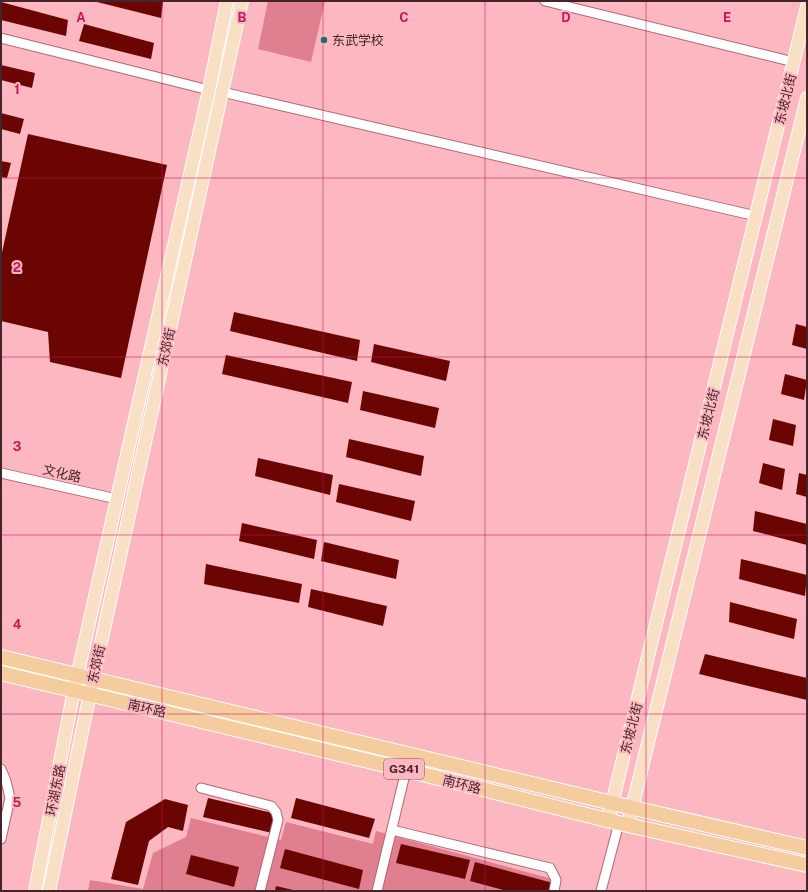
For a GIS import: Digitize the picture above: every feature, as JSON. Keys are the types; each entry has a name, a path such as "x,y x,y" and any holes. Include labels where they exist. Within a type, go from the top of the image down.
{"highway":[{"name":"南环路","path":"1,657 807,848"},
{"name":"南环路","path":"1,673 618,822 807,865"}],"main road":[{"name":"东郊街","path":"74,690 228,1"},
{"name":"东郊街","path":"90,694 242,1"},
{"name":"东坡北街","path":"807,7 612,803 618,822 632,807 807,98"},
{"name":"环湖东路","path":"36,891 74,690"},
{"name":"环湖东路","path":"49,891 90,694"}],"street":[{"path":"545,1 794,62"},
{"path":"1,38 209,90 756,216"},
{"name":"文化路","path":"1,473 117,499"},
{"path":"1,769 6,781 10,798 1,839"},
{"path":"377,891 406,770"},
{"path":"200,788 271,806 276,812 278,820 260,891"},
{"path":"601,891 618,822"},
{"path":"392,830 550,868 556,880 554,891"}],"shaded area":[{"path":"268,1 325,1 311,62 258,49"},
{"path":"191,818 281,840 286,822 373,844 376,831 556,880 554,891 88,891 90,880 143,889 153,853 186,837"}],"building":[{"path":"93,1 160,1 163,2 161,18"},
{"path":"1,2 68,20 66,36 1,20"},
{"path":"84,24 154,43 151,59 79,41"},
{"path":"1,65 35,73 32,88 1,80"},
{"path":"1,113 24,119 20,134 1,129"},
{"path":"28,134 167,165 121,378 50,362 48,332 1,321 1,257"},
{"path":"1,161 11,163 7,178 1,177"},
{"path":"234,312 360,340 357,361 230,331"},
{"path":"796,324 807,327 807,349 792,345"},
{"path":"374,344 450,361 446,381 371,362"},
{"path":"226,355 352,382 348,403 222,374"},
{"path":"785,374 807,380 804,400 781,394"},
{"path":"363,391 439,408 435,428 360,410"},
{"path":"773,419 796,425 793,446 769,440"},
{"path":"349,439 424,456 421,476 346,457"},
{"path":"258,458 333,475 330,495 255,476"},
{"path":"763,463 785,469 782,490 759,483"},
{"path":"799,473 807,475 807,497 796,494"},
{"path":"339,484 415,501 411,521 336,502"},
{"path":"755,511 807,524 807,545 753,531"},
{"path":"242,523 317,540 314,559 239,541"},
{"path":"324,542 399,560 396,579 321,561"},
{"path":"741,559 807,575 805,596 739,579"},
{"path":"206,564 302,584 299,603 204,584"},
{"path":"311,589 387,606 383,626 308,607"},
{"path":"730,602 797,619 794,639 729,622"},
{"path":"705,654 807,678 807,700 699,674"},
{"path":"208,798 277,814 272,833 203,817"},
{"path":"296,798 375,819 369,838 291,818"},
{"path":"165,799 188,805 183,831 168,827 149,841 138,885 111,879 126,822"},
{"path":"401,844 470,860 465,879 396,863"},
{"path":"285,849 363,870 359,889 280,868"},
{"path":"191,855 239,867 234,887 186,874"},
{"path":"475,862 553,883 551,891 507,891 470,881"},
{"path":"276,886 293,890 275,891"}],"place":[{"name":"东武学校","path":"324,40"}]}
